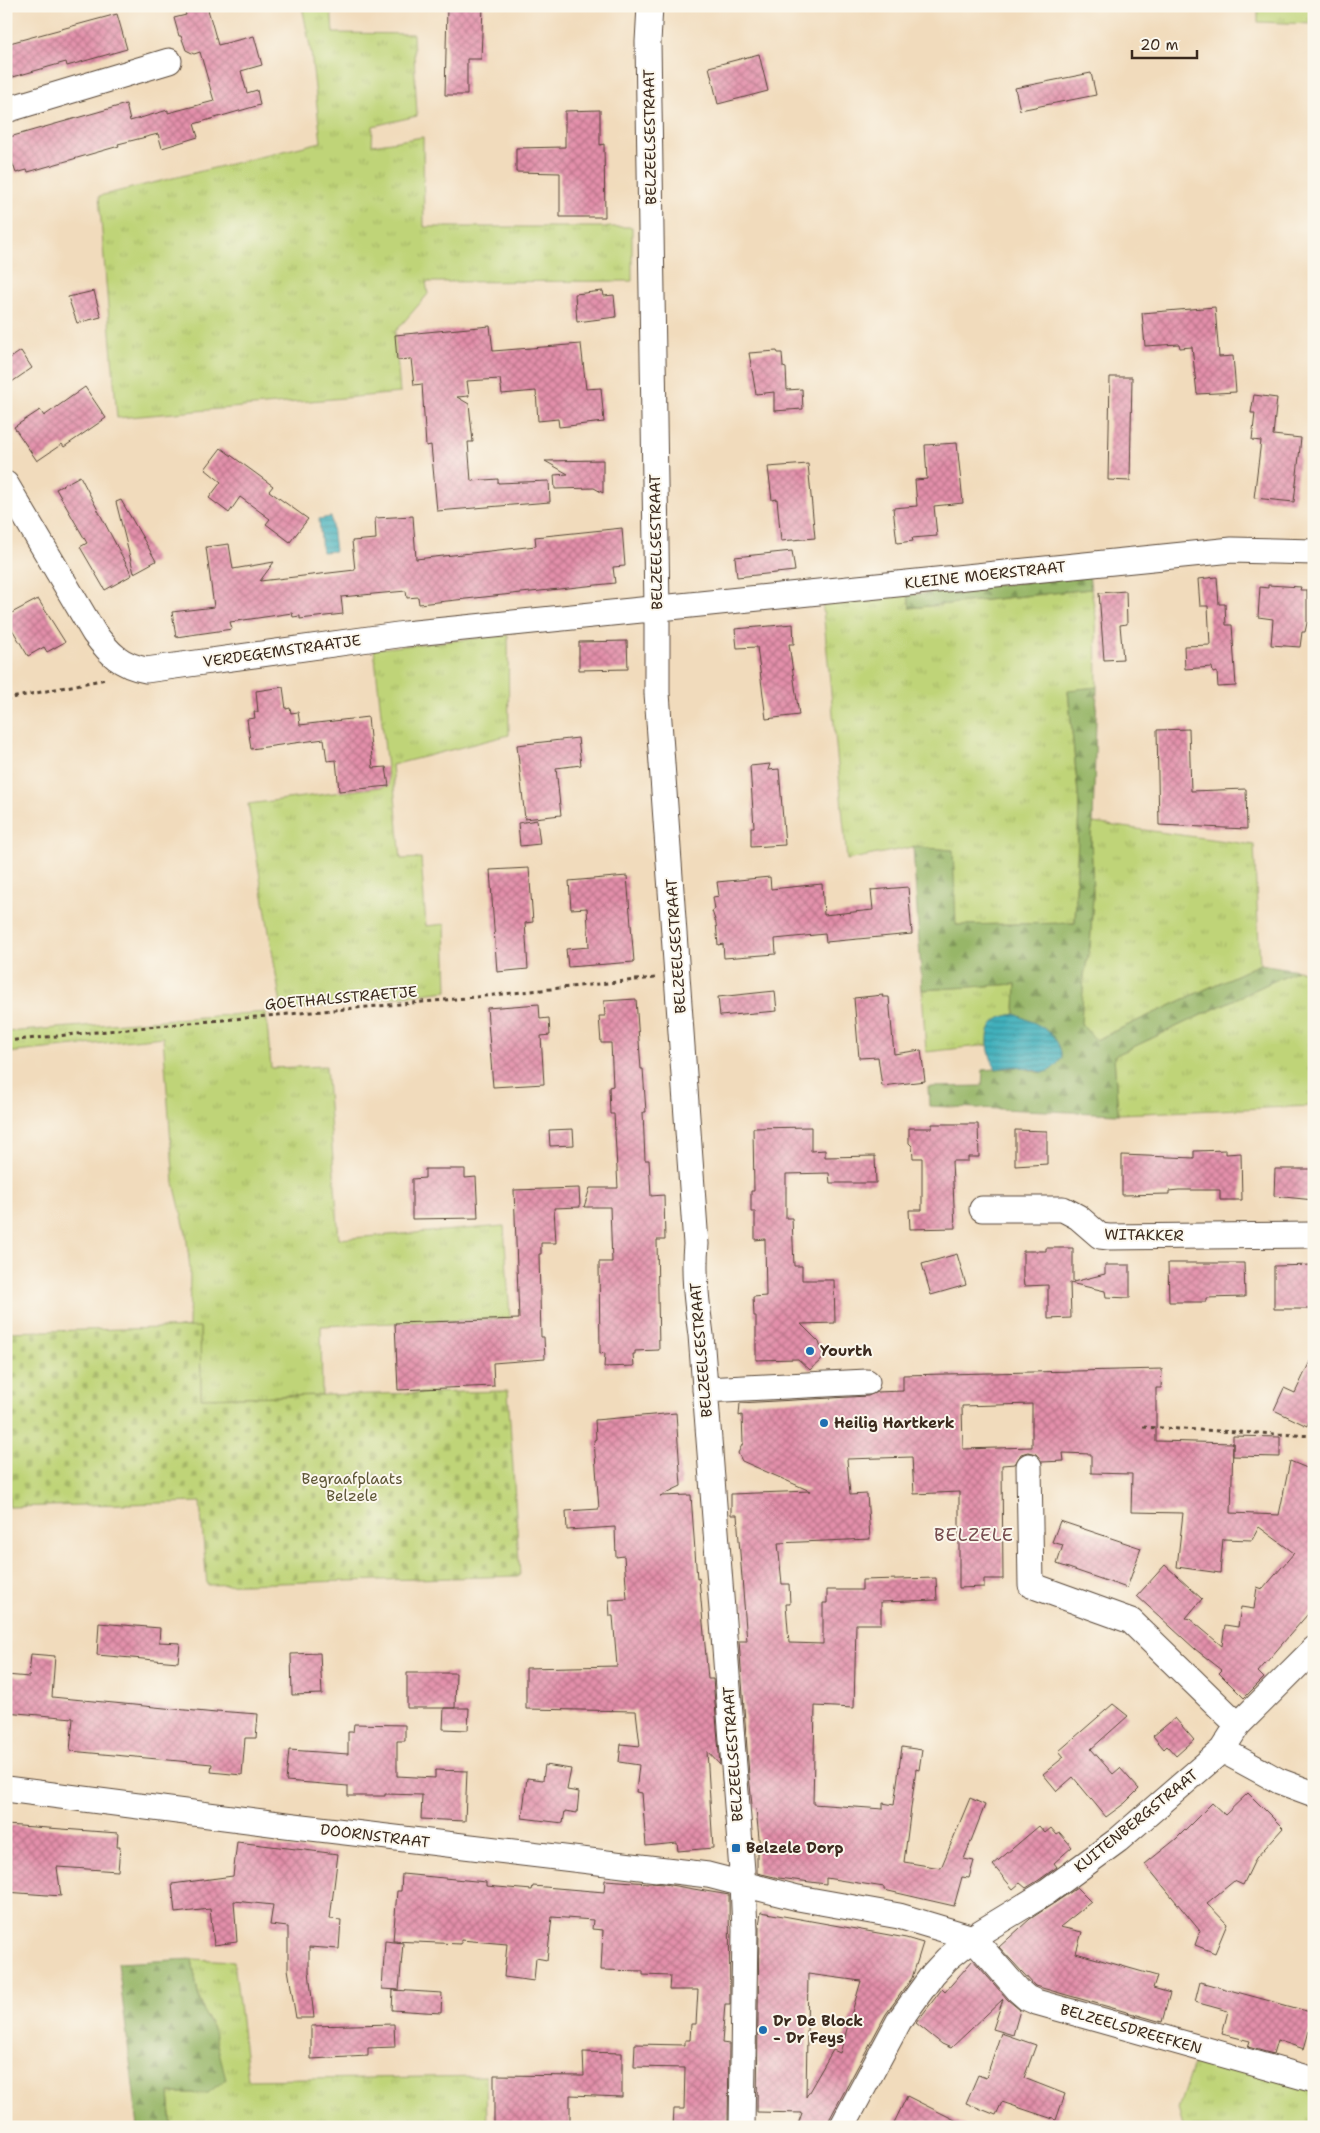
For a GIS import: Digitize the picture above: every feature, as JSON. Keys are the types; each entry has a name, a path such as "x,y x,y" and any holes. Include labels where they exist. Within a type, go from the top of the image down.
{"street":[{"name":"BELZEELSESTRAAT","path":"650,6 648,42 657,693 696,1244 694,1262 696,1296 743,1884"},
{"path":"6,110 169,62"},
{"name":"VERDEGEMSTRAATJE","path":"6,484 100,641 105,648 128,667 146,670 405,634 657,608"},
{"name":"KLEINE MOERSTRAAT","path":"657,608 1232,550 1314,552"},
{"name":"WITAKKER","path":"982,1209 1063,1209 1078,1217 1100,1236 1110,1237 1314,1234"},
{"path":"705,1390 867,1382"},
{"path":"1029,1466 1031,1585 1131,1621 1238,1725"},
{"name":"KUITENBERGSTRAAT","path":"972,1938 1047,1892 1118,1840 1222,1750 1238,1725 1314,1649"},
{"path":"1222,1750 1279,1781 1314,1794"},
{"name":"DOORNSTRAAT","path":"6,1789 286,1825 708,1875 743,1884"},
{"path":"742,2127 745,1930 743,1884 798,1898 898,1916 972,1938"},
{"path":"842,2127 899,2021 933,1974 947,1959 972,1938"},
{"name":"BELZEELSDREEFKEN","path":"972,1938 1019,1991 1027,1998 1036,2002 1314,2080"}],"path":[{"path":"6,699 108,678"},
{"name":"GOETHALSSTRAETJE","path":"6,1041 456,999 678,975"},
{"path":"1143,1427 1314,1436"}],"green space":[{"path":"302,6 331,6 333,33 413,34 417,116 373,126 372,145 423,137 424,227 632,227 632,281 426,282 428,294 395,332 400,393 117,418 99,196 321,142 311,52"},
{"path":"1258,6 1314,6 1314,24 1258,22"},
{"path":"1089,575 1091,589 910,608 908,595"},
{"path":"1091,589 1096,617 1097,687 1068,691 1079,804 1075,923 955,925 952,850 913,847 847,860 822,599 908,595 910,608"},
{"path":"508,635 509,735 392,765 401,859 421,858 426,926 445,924 447,991 282,1011 248,804 389,786 374,649"},
{"path":"1097,687 1093,823 1091,834 1093,896 1090,947 1084,975 1081,1024 1096,1040 1260,964 1297,970 1114,1056 1118,1114 929,1106 928,1087 982,1086 983,1070 1020,1067 1040,1073 1036,1024 1015,1014 1016,984 922,990 913,847 953,850 956,925 1075,923 1079,804 1068,690"},
{"path":"1093,823 1254,845 1260,964 1096,1040 1080,1024 1084,975 1090,947 1093,896 1091,834"},
{"path":"1297,970 1314,972 1314,1106 1118,1114 1114,1056"},
{"path":"1016,984 1015,1014 998,1020 990,1032 988,1045 926,1052 922,990"},
{"path":"266,1012 271,1068 326,1066 339,1239 504,1226 510,1318 321,1326 322,1395 201,1398 200,1328 189,1328 190,1269 186,1233 174,1183 163,1037 6,1053 6,1032"},
{"name":"Begraafplaats Belzele","path":"200,1327 201,1398 508,1391 520,1576 207,1585 200,1502 9,1507 6,1332"},
{"path":"192,1959 234,1961 248,2080 486,2076 487,2127 172,2127 169,2093 208,2093 213,2028 201,2004"},
{"path":"192,1959 198,1994 207,2020 213,2028 226,2079 208,2093 169,2093 172,2127 138,2127 118,1963"},
{"path":"1196,2055 1314,2089 1314,2127 1183,2127 1178,2109"}],"water":[{"path":"331,517 335,551 322,552 319,519"},
{"path":"1015,1014 1039,1025 1052,1035 1056,1041 1062,1058 1051,1070 1043,1072 1017,1067 996,1069 989,1050 988,1035 990,1028 1000,1018"}],"building":[{"path":"183,6 207,6 218,45 254,36 262,65 241,71 247,93 257,90 260,105 194,124 198,137 162,148 158,134 118,144 119,146 28,172 27,170 16,173 6,146 6,138 126,104 130,121 168,110 168,113 214,101 200,52 194,54 186,50 181,36 179,36 174,18 186,15"},
{"path":"447,6 483,6 481,59 467,59 467,95 445,95"},
{"path":"117,14 127,49 67,66 66,62 6,79 6,44"},
{"path":"759,54 768,91 718,104 709,67"},
{"path":"1091,73 1096,95 1020,110 1015,88"},
{"path":"600,110 600,145 604,144 605,217 560,217 560,173 516,172 516,148 565,147 565,111"},
{"path":"94,291 101,317 77,323 68,297"},
{"path":"603,291 604,296 614,295 616,317 577,322 575,294"},
{"path":"1215,307 1219,357 1233,356 1236,392 1197,394 1192,347 1180,348 1179,344 1145,346 1142,313"},
{"path":"490,326 493,351 581,344 586,389 601,388 604,422 559,427 558,419 538,421 536,391 502,394 500,379 467,381 469,396 457,397 469,404 473,442 468,442 471,481 498,479 498,483 549,481 550,502 437,511 431,445 426,446 422,384 414,385 411,359 397,360 395,335"},
{"path":"21,351 32,368 6,386 6,361"},
{"path":"777,351 782,353 783,367 786,368 787,390 802,389 803,409 774,411 774,392 756,394 749,353"},
{"path":"1110,377 1132,377 1130,481 1108,480"},
{"path":"85,387 106,418 64,447 62,444 37,461 14,427 40,410 44,416"},
{"path":"1254,395 1277,398 1273,435 1301,438 1294,502 1254,498 1261,441 1252,440 1255,413 1251,413"},
{"path":"957,443 963,503 934,506 937,536 912,538 913,541 897,543 893,508 917,506 915,480 927,479 925,445"},
{"path":"221,448 273,486 269,491 308,519 290,542 266,524 270,519 240,497 229,513 209,498 221,482 205,469"},
{"path":"603,460 603,493 594,488 555,489 554,475 568,474 545,461"},
{"path":"808,464 815,538 781,541 777,499 772,500 768,467"},
{"path":"80,476 132,575 105,590 80,547 87,543 56,489"},
{"path":"121,500 156,561 134,573 116,502"},
{"path":"413,516 416,559 536,546 535,537 622,528 625,566 613,567 615,583 419,604 418,597 407,598 406,591 341,597 343,614 300,619 300,616 293,617 292,613 230,622 232,629 176,637 172,612 214,607 206,547 229,544 233,569 274,562 260,581 355,570 352,541 376,539 375,518"},
{"path":"792,551 795,571 737,577 735,557"},
{"path":"1217,577 1219,604 1225,604 1226,625 1232,625 1236,686 1218,687 1217,672 1213,673 1212,667 1185,669 1184,646 1210,645 1208,606 1200,606 1198,579"},
{"path":"1268,585 1301,587 1300,590 1307,590 1307,623 1305,632 1302,632 1300,647 1271,645 1273,619 1258,617 1260,587 1268,588"},
{"path":"1126,591 1127,624 1120,625 1123,659 1104,660 1099,593"},
{"path":"38,599 65,642 47,652 44,647 28,656 6,616"},
{"path":"793,624 794,644 789,644 799,715 766,719 757,647 737,648 735,629"},
{"path":"627,641 628,669 579,670 579,642"},
{"path":"283,687 286,709 290,708 291,713 298,712 300,725 368,717 373,768 386,767 389,786 339,791 336,760 327,761 324,739 251,749 247,719 255,718 254,712 258,712 256,691"},
{"path":"1189,729 1191,791 1246,789 1247,829 1159,825 1157,730"},
{"path":"578,738 581,765 556,768 561,815 525,819 517,745"},
{"path":"770,764 768,770 779,769 785,845 751,847 751,827 754,827 750,766"},
{"path":"537,820 540,844 520,846 518,823"},
{"path":"529,868 533,922 525,923 528,969 497,972 490,870"},
{"path":"627,876 634,962 568,967 566,949 589,947 587,908 571,909 569,881"},
{"path":"770,877 771,889 822,884 824,915 873,910 871,890 908,887 912,934 826,942 825,934 775,939 776,954 724,958 723,944 718,945 716,923 712,911 715,909 713,897 719,896 717,882"},
{"path":"775,991 777,1011 720,1016 718,997"},
{"path":"883,995 882,997 889,997 894,1054 921,1050 925,1081 882,1086 878,1057 859,1058 854,998"},
{"path":"636,999 646,1112 643,1112 645,1160 649,1160 651,1196 664,1195 665,1240 657,1240 659,1350 635,1351 635,1354 633,1354 634,1366 604,1367 605,1353 600,1354 599,1262 612,1262 610,1207 584,1207 590,1188 618,1188 614,1114 610,1114 609,1087 613,1086 611,1043 601,1043 599,1016 605,1016 604,1001"},
{"path":"539,1004 540,1019 549,1018 550,1035 541,1036 544,1084 493,1087 487,1008"},
{"path":"932,1124 978,1124 979,1157 968,1157 968,1161 952,1161 955,1228 910,1229 909,1210 922,1210 922,1158 913,1158 912,1146 909,1143 909,1128 932,1128"},
{"path":"811,1127 811,1151 825,1150 825,1157 875,1156 876,1183 830,1183 829,1173 786,1174 786,1218 792,1218 794,1266 802,1266 802,1280 834,1280 835,1323 801,1324 819,1342 823,1354 821,1360 810,1370 798,1359 756,1360 756,1316 754,1316 753,1297 766,1296 765,1239 755,1240 755,1212 751,1212 751,1191 754,1191 753,1128"},
{"path":"573,1129 574,1145 550,1146 549,1130"},
{"path":"1015,1130 1047,1131 1047,1164 1015,1166"},
{"path":"1226,1150 1226,1154 1241,1153 1242,1200 1220,1200 1220,1190 1179,1190 1169,1191 1169,1194 1122,1195 1122,1155 1194,1158 1194,1151"},
{"path":"425,1169 465,1169 465,1178 476,1177 478,1218 412,1219 412,1179 425,1178"},
{"path":"1275,1169 1313,1169 1314,1200 1274,1196"},
{"path":"579,1188 580,1207 554,1208 556,1243 541,1243 541,1254 539,1254 541,1337 544,1337 545,1359 493,1363 494,1386 398,1390 395,1323 519,1319 514,1190"},
{"path":"1046,1248 1073,1248 1073,1282 1105,1274 1105,1265 1130,1265 1130,1298 1106,1297 1105,1291 1070,1283 1071,1318 1048,1319 1048,1285 1024,1286 1023,1278 1023,1251 1046,1251"},
{"path":"957,1254 966,1285 931,1295 922,1264"},
{"path":"1168,1263 1244,1263 1245,1297 1206,1298 1206,1302 1169,1302"},
{"path":"1314,1265 1314,1309 1274,1309 1274,1266"},
{"path":"1314,1353 1314,1410 1307,1426 1274,1410 1284,1388 1295,1393"},
{"path":"1162,1369 1161,1388 1156,1388 1156,1441 1233,1443 1231,1513 1279,1515 1290,1461 1314,1471 1314,1607 1258,1672 1264,1678 1244,1698 1219,1673 1222,1670 1195,1649 1137,1596 1165,1565 1202,1599 1186,1618 1190,1619 1222,1646 1225,1625 1238,1627 1241,1607 1254,1609 1257,1587 1263,1589 1294,1553 1259,1527 1252,1540 1223,1539 1220,1573 1177,1567 1183,1513 1131,1512 1132,1474 1091,1473 1091,1454 1063,1453 1064,1461 1042,1462 1036,1454 1028,1452 1021,1454 1015,1464 1002,1465 1003,1579 984,1579 984,1587 959,1588 959,1492 914,1494 912,1457 847,1459 850,1495 867,1494 870,1539 778,1543 782,1584 789,1584 790,1604 786,1604 789,1643 823,1644 823,1603 827,1603 827,1590 862,1590 862,1580 936,1578 937,1600 881,1602 881,1624 856,1624 854,1708 815,1706 813,1804 883,1809 883,1803 894,1805 902,1747 922,1750 919,1770 916,1769 904,1862 941,1868 970,1798 985,1805 964,1859 974,1861 969,1878 962,1877 954,1906 884,1890 884,1887 826,1878 826,1884 757,1873 757,1848 760,1848 756,1809 752,1805 739,1641 747,1641 737,1515 731,1515 731,1494 810,1491 742,1461 738,1453 743,1443 742,1415 739,1416 740,1403 868,1396 877,1392 903,1391 903,1375","holes":["1032,1404 1032,1447 963,1449 962,1406"]},
{"path":"676,1413 681,1486 660,1496 691,1495 697,1579 699,1578 708,1679 713,1679 720,1765 707,1751 713,1848 678,1851 677,1843 646,1846 642,1793 636,1792 639,1765 619,1762 621,1744 640,1746 636,1711 526,1709 526,1668 617,1666 613,1616 610,1616 609,1600 627,1599 624,1556 616,1557 615,1527 567,1530 566,1511 599,1509 594,1440 596,1439 595,1420"},
{"path":"1233,1436 1280,1437 1280,1457 1233,1456"},
{"path":"1060,1521 1141,1548 1127,1588 1057,1564 1063,1545 1052,1542"},
{"path":"99,1623 160,1628 159,1642 180,1643 178,1662 97,1655"},
{"path":"320,1653 322,1694 292,1695 291,1654"},
{"path":"31,1654 55,1656 52,1697 216,1713 216,1711 258,1714 256,1738 245,1738 242,1775 211,1772 212,1764 70,1751 73,1718 6,1712 6,1675 29,1677"},
{"path":"407,1673 456,1673 455,1708 407,1708"},
{"path":"1113,1704 1128,1716 1091,1749 1113,1774 1120,1768 1139,1789 1125,1803 1106,1817 1073,1777 1057,1791 1043,1774 1064,1757 1059,1751"},
{"path":"444,1708 469,1708 468,1730 443,1729"},
{"path":"1175,1718 1194,1740 1176,1756 1167,1746 1164,1749 1153,1736"},
{"path":"354,1724 405,1725 405,1741 397,1741 397,1776 435,1778 435,1770 467,1771 465,1821 421,1819 422,1795 348,1796 348,1786 286,1781 289,1750 348,1754 348,1732 353,1732"},
{"path":"545,1765 571,1769 567,1790 579,1792 577,1813 565,1811 563,1823 522,1818 527,1778 543,1780"},
{"path":"1248,1793 1283,1828 1256,1858 1243,1885 1234,1881 1207,1903 1227,1924 1215,1953 1195,1945 1200,1931 1145,1864 1176,1839 1212,1803 1225,1815"},
{"path":"6,1825 118,1833 117,1847 120,1847 118,1871 57,1867 61,1896 6,1892"},
{"path":"1039,1826 1045,1833 1051,1828 1057,1835 1060,1833 1072,1847 1054,1863 1057,1867 1039,1880 1026,1888 1020,1883 1013,1889 993,1865"},
{"path":"237,1842 338,1854 330,1919 341,1920 339,1949 309,1947 309,1971 314,2018 296,2018 288,1969 288,1927 270,1925 273,1905 234,1901 237,1942 214,1945 210,1909 175,1913 172,1884 233,1876"},
{"path":"402,1874 486,1882 486,1886 532,1890 533,1886 604,1892 605,1880 664,1884 729,1895 730,2004 725,2004 722,2043 729,2044 728,2127 673,2127 674,2109 684,2109 685,2068 634,2067 635,2044 685,2045 685,2040 690,2040 691,2024 696,2024 698,1990 669,1990 670,1976 643,1975 643,1971 601,1970 603,1930 592,1929 593,1920 552,1917 547,1960 536,1958 534,1981 504,1977 507,1944 461,1940 461,1944 393,1941 397,1891 401,1891"},
{"path":"1077,1888 1091,1902 1060,1927 1082,1932 1076,1953 1157,1976 1153,1988 1170,1993 1162,2022 1035,1986 999,1947 1030,1919"},
{"path":"761,1912 906,1938 923,1943 912,1978 886,2014 829,2120 828,2127 797,2127 802,2113 757,2112 759,1926","holes":["808,1974 861,1981 840,2053 833,2050 806,2097"]},
{"path":"385,1941 403,1943 399,1990 382,1989"},
{"path":"973,1960 1008,2000 1020,2010 1013,2035 993,2029 1003,1999 951,2048 942,2044 916,2023 942,1989 945,1992"},
{"path":"1200,1982 1314,2013 1314,2033 1309,2031 1304,2049 1277,2040 1273,2054 1248,2047 1250,2041 1222,2034 1228,2011 1195,2002"},
{"path":"393,1990 442,1993 441,2013 392,2010"},
{"path":"394,2024 395,2047 368,2048 368,2056 311,2059 311,2026"},
{"path":"1001,2033 1036,2045 1024,2078 1065,2094 1056,2120 1002,2102 996,2115 966,2103 978,2075 986,2078"},
{"path":"583,2052 622,2053 622,2097 570,2095 570,2127 494,2127 494,2075 584,2076"},
{"path":"907,2096 969,2127 892,2127"}],"place":[{"name":"Yourth","path":"810,1351"},
{"name":"Heilig Hartkerk","path":"824,1423"},
{"name":"Belzele Dorp","path":"736,1848"},
{"name":"Dr De Block - Dr Feys","path":"763,2030"}],"district":[{"name":"BELZELE","path":"974,1535"}]}
